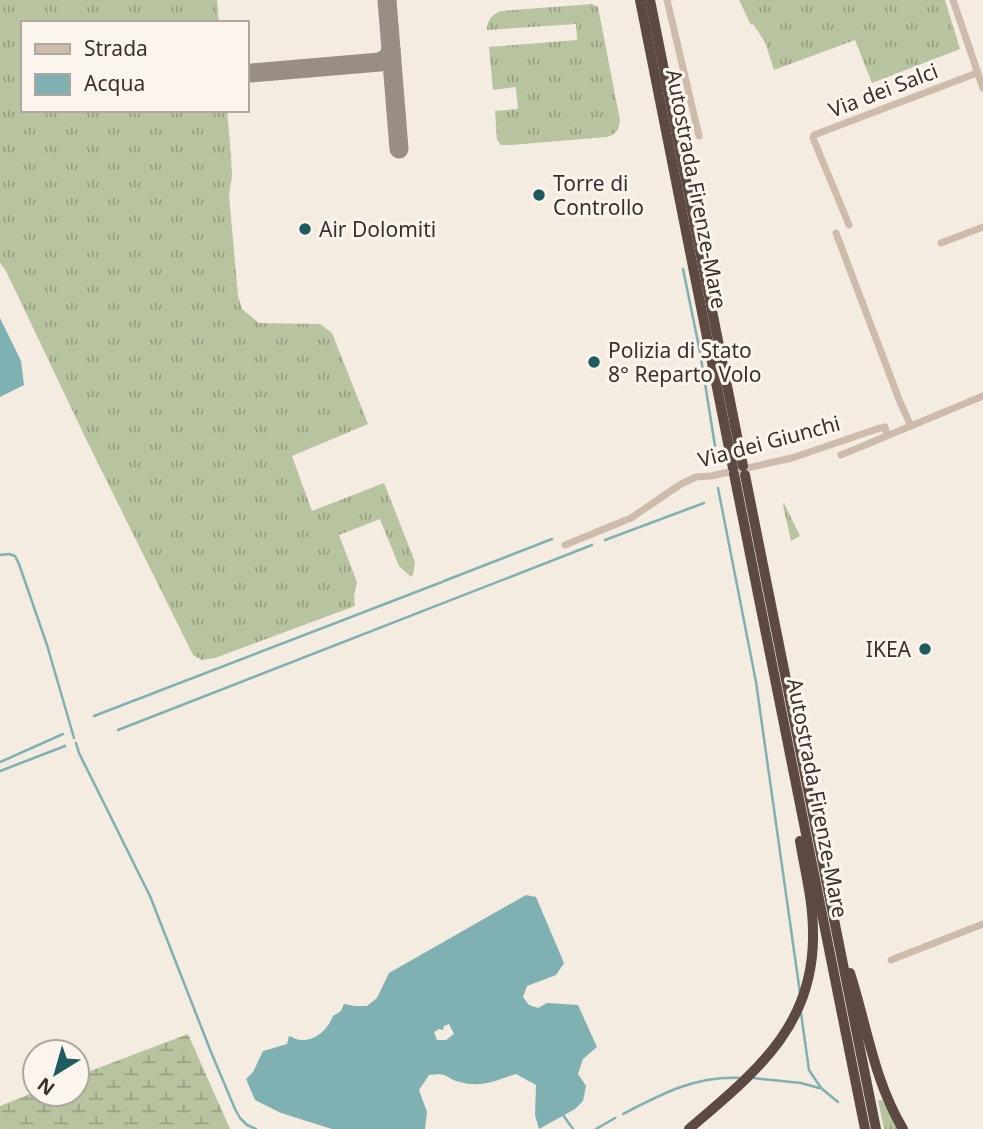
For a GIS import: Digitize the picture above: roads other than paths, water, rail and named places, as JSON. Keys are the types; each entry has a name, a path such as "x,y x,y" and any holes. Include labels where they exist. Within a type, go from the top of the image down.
{"highway":[{"name":"Autostrada Firenze-Mare","path":"640,0 876,1129"},
{"name":"Autostrada Firenze-Mare","path":"650,0 783,720 865,1129"},
{"path":"689,1129 750,1076 779,1043 796,1013 809,973 813,934 811,906 783,720"},
{"path":"830,899 877,1072 904,1129"}],"street":[{"path":"667,0 699,136"},
{"path":"953,0 983,88"},
{"name":"Via dei Salci","path":"849,225 814,135 977,73"},
{"path":"942,243 983,227"},
{"path":"836,233 911,426"},
{"name":"Via dei Giunchi","path":"565,545 631,519 681,484 696,477 792,458 885,427 887,435 983,396"},
{"path":"841,455 887,435"},
{"path":"891,960 983,924"}],"water":[{"path":"0,318 21,361 24,385 0,397"},
{"path":"526,895 536,897 564,963 556,975 527,986 523,997 529,1005 538,1008 547,1003 578,1005 597,1047 583,1059 578,1074 586,1086 583,1101 575,1109 539,1129 535,1115 536,1085 516,1074 475,1084 436,1074 429,1075 419,1090 427,1112 425,1129 332,1129 281,1113 255,1100 246,1079 253,1072 263,1051 287,1044 289,1036 306,1040 316,1036 325,1030 344,1004 367,1006 377,998 389,973","holes":["449,1024 454,1034 446,1040 437,1040 434,1032 443,1030 444,1026"]}],"waterway":[{"path":"683,269 715,446"},
{"path":"718,488 756,682 800,993"},
{"path":"605,540 704,503"},
{"path":"444,581 552,539"},
{"path":"118,730 592,545"},
{"path":"0,555 15,556 19,564 47,645 74,738"},
{"path":"94,716 442,582"},
{"path":"0,762 63,734"},
{"path":"76,743 150,896 235,1109 247,1125 256,1129"},
{"path":"0,771 65,746"},
{"path":"801,1013 809,1070 821,1088 838,1102"},
{"path":"623,1114 680,1087 709,1080 741,1078"},
{"path":"753,1078 801,1083 819,1088"},
{"path":"563,1115 573,1129"},
{"path":"596,1129 615,1118"}],"place":[{"name":"Torre di Controllo","path":"539,195"},
{"name":"Air Dolomiti","path":"305,229"},
{"name":"Polizia di Stato 8° Reparto Volo","path":"594,362"},
{"name":"IKEA","path":"925,649"}]}
